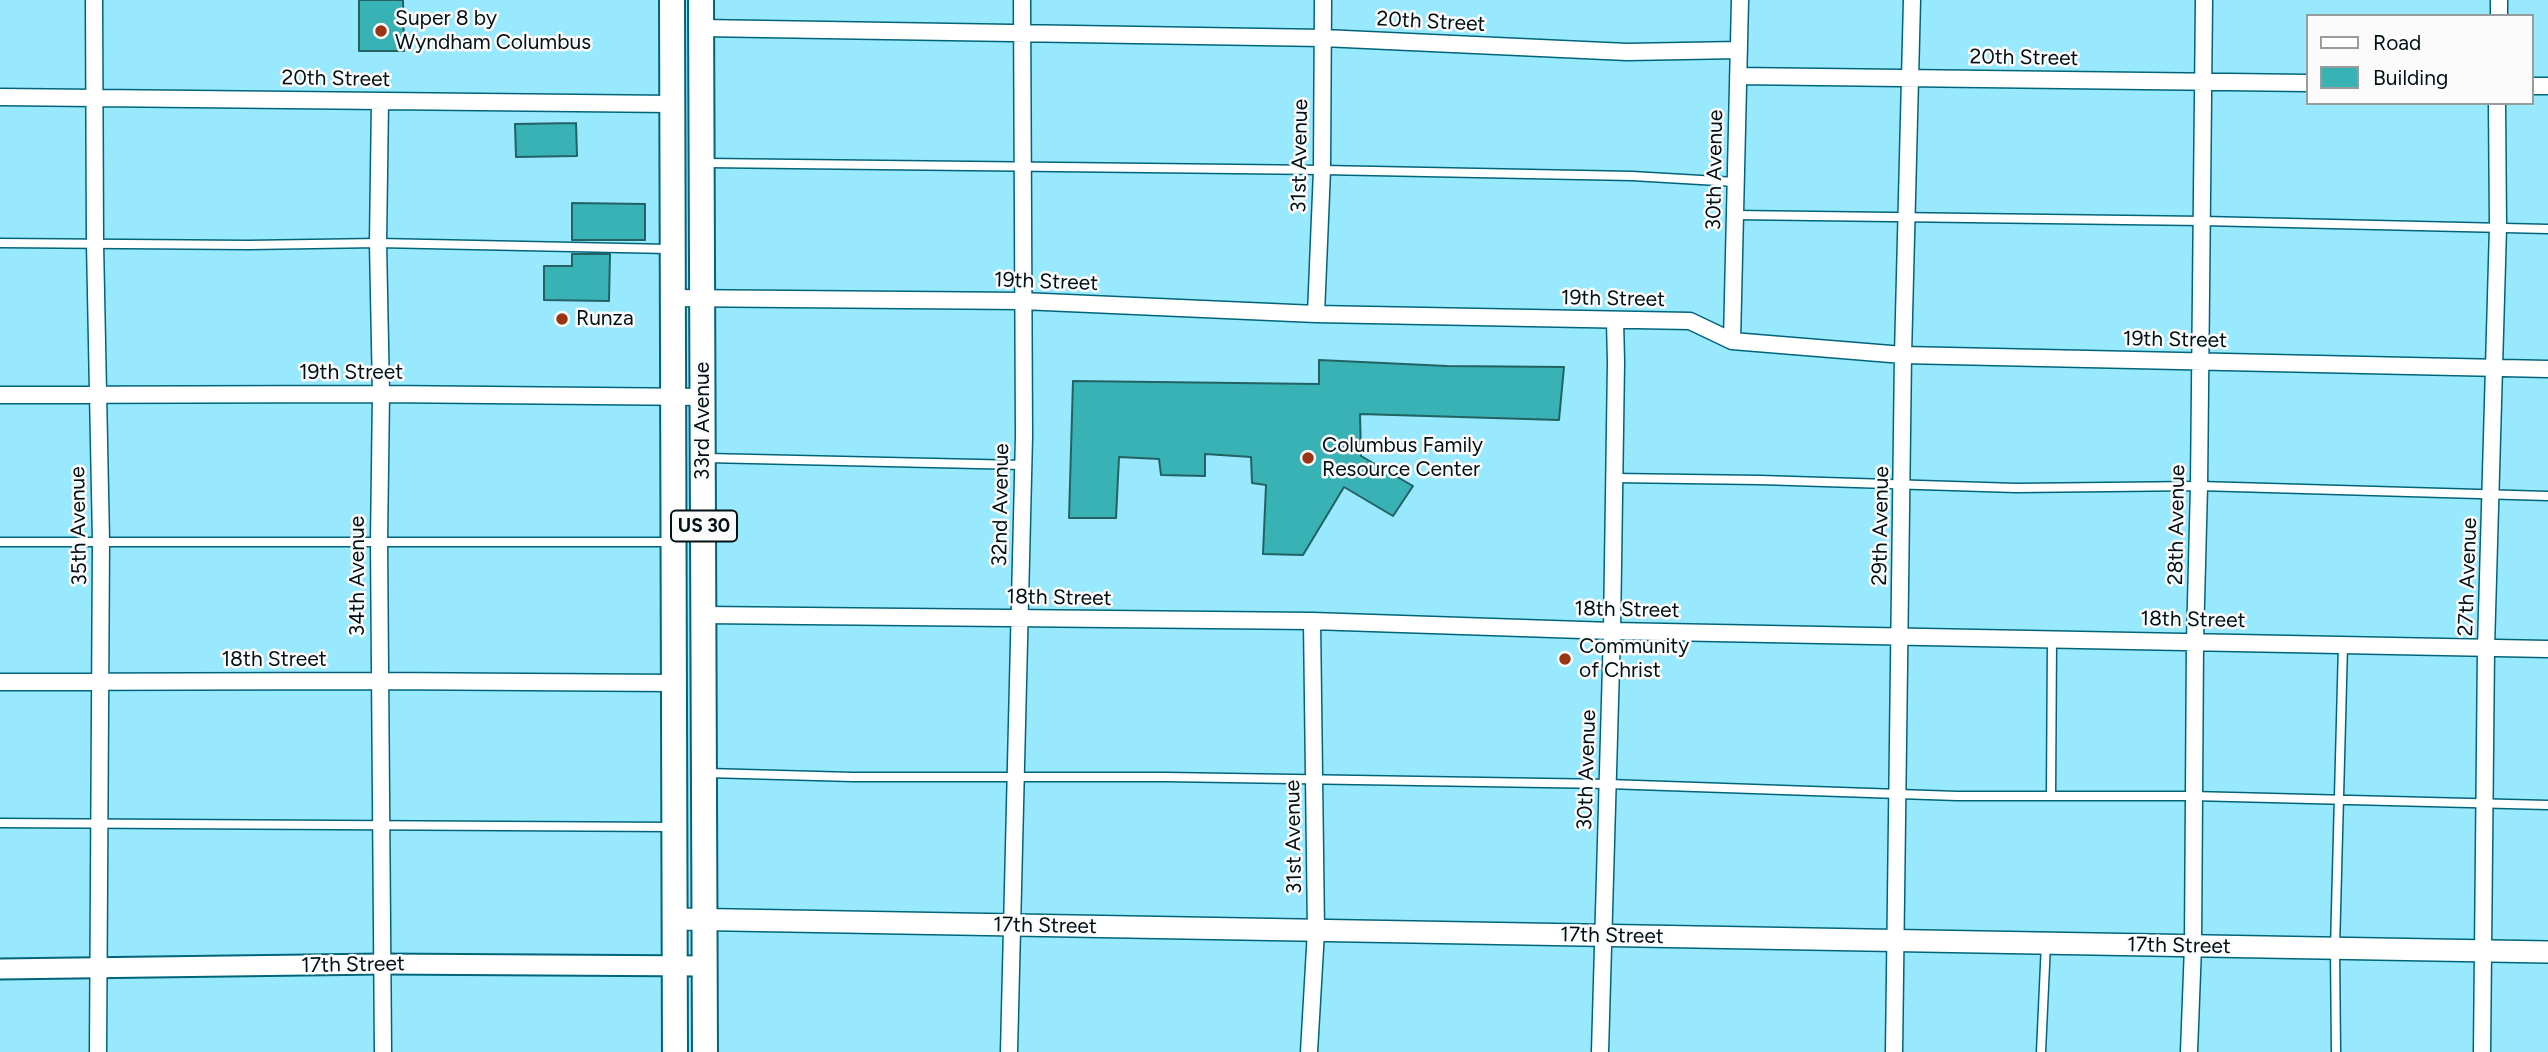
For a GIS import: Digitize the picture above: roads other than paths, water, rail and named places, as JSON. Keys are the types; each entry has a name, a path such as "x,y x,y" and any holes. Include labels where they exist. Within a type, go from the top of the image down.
{"highway":[{"name":"33rd Avenue","path":"672,0 675,1052"},
{"name":"33rd Avenue","path":"701,0 705,1052"}],"main road":[{"name":"17th Street","path":"675,919 2548,952"}],"street":[{"name":"35th Avenue","path":"94,0 95,243 101,541 98,1052"},
{"name":"32nd Avenue","path":"1009,1052 1023,465 1022,0"},
{"name":"31st Avenue","path":"1316,314 1322,170 1323,0"},
{"name":"30th Avenue","path":"1732,341 1740,0"},
{"name":"29th Avenue","path":"1894,1052 1903,355 1912,0"},
{"name":"28th Avenue","path":"2189,1052 2193,946 2192,796 2203,221 2204,0"},
{"name":"20th Street","path":"701,28 1323,38 1627,52 1739,50"},
{"name":"20th Street","path":"1738,76 2306,83"},
{"name":"20th Street","path":"0,97 672,104"},
{"name":"34th Avenue","path":"380,101 378,243 383,1052"},
{"name":"27th Avenue","path":"2482,1052 2486,648 2498,227 2497,105"},
{"name":"19th Street","path":"672,298 1022,301 1316,314 1690,321 1732,341 1903,355 2548,369"},
{"name":"30th Avenue","path":"1600,1052 1612,631 1615,320"},
{"name":"19th Street","path":"0,395 703,397"},
{"name":"18th Street","path":"704,615 1312,621 1612,631 2548,649"},
{"name":"31st Avenue","path":"1309,1052 1316,930 1312,621"},
{"name":"18th Street","path":"0,682 674,683"},
{"name":"17th Street","path":"0,969 382,964 706,965"}],"lane":[{"path":"701,163 1322,170 1632,176 1735,182"},
{"path":"1735,215 2548,229"},
{"path":"0,243 378,243 672,249"},
{"path":"703,458 1023,465"},
{"path":"1614,478 2016,488 2199,486 2548,496"},
{"path":"0,542 673,542"},
{"path":"2051,796 2052,639"},
{"path":"2336,1052 2335,948 2343,645"},
{"path":"704,772 853,778 1315,779 1608,784 1899,793 2192,796 2548,805"},
{"path":"0,823 675,827"},
{"path":"2041,1052 2046,943"}],"place":[{"name":"Super 8 by Wyndham Columbus","path":"381,31"},
{"name":"Runza","path":"562,319"},
{"name":"Columbus Family Resource Center","path":"1308,458"},
{"name":"Community of Christ","path":"1565,659"}]}
